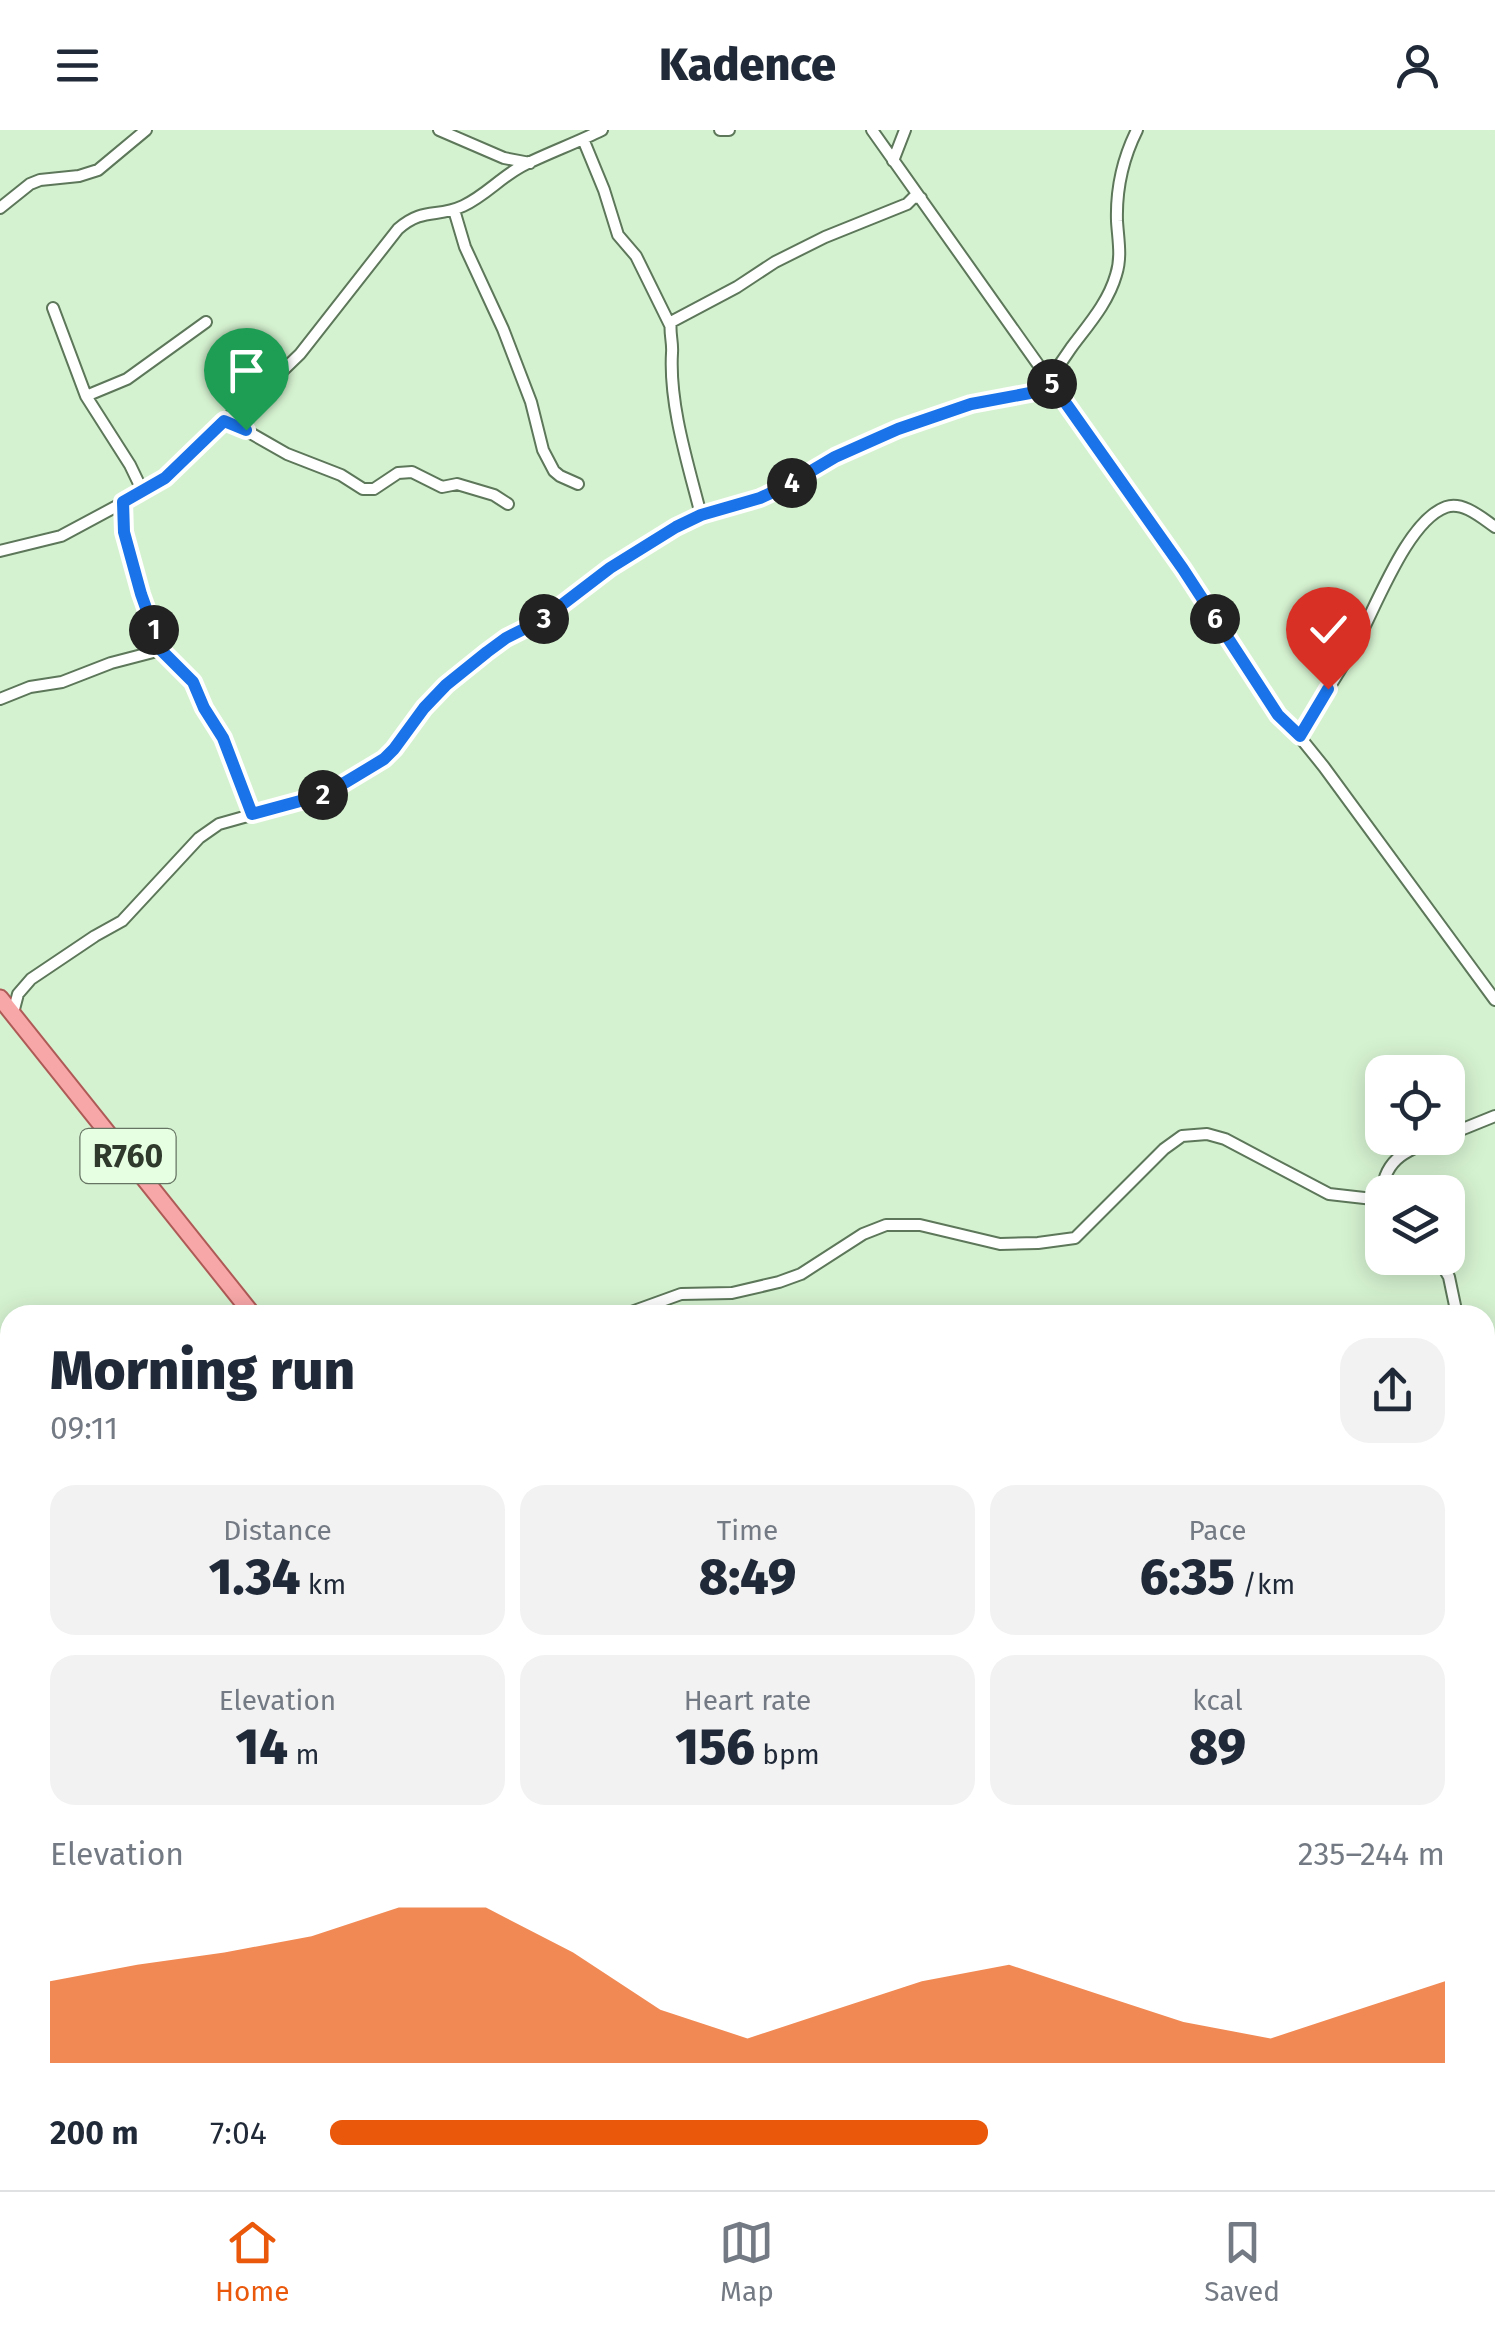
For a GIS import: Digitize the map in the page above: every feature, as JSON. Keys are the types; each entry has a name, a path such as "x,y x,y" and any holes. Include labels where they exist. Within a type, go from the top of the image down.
{"main road":[{"name":"R760","path":"0,998 245,1305"}],"street":[{"path":"0,208 30,184 98,170 146,130"},
{"path":"439,130 504,158 531,163"},
{"path":"0,551 61,536 143,492 178,468 300,354 398,229 416,216 454,210 476,200 521,167 602,130"},
{"path":"720,130 729,130"},
{"path":"872,130 1183,569 1278,715 1300,736 1495,1000"},
{"path":"893,161 905,130"},
{"path":"13,1013 18,994 31,979 122,921 199,838 219,824 326,794 366,771 394,749 446,685 487,652 542,620 651,542 701,515 760,498 835,457 898,429 971,404 1038,389 1106,298 1118,272 1118,194 1128,150 1138,130"},
{"path":"583,139 618,235 636,256 670,324 670,368 681,443 701,515"},
{"path":"670,324 775,262 907,204 914,197 921,198"},
{"path":"454,210 465,247 531,402 543,450 554,471 578,484"},
{"path":"53,308 86,396 130,464 143,492"},
{"path":"86,396 127,379 206,322"},
{"path":"224,421 364,489 374,488 398,473 412,472 442,487 457,484 508,504"},
{"path":"123,502 124,532 161,650 193,682 223,738 252,814"},
{"path":"1300,736 1360,636 1412,536 1444,508 1453,506 1465,508 1495,528"},
{"path":"0,699 161,650"},
{"path":"1465,1128 1495,1116"},
{"path":"651,1305 682,1294 732,1293 779,1282 801,1274 863,1234 886,1225 920,1225 1000,1244 1074,1238 1164,1150 1191,1134 1225,1140 1329,1194 1365,1199"},
{"path":"1386,1175 1402,1155"},
{"path":"1448,1275 1455,1305"}],"route":[{"path":"246,430 224,421 178,468 123,502 123,519 141,594 161,650 193,682 223,738 252,814 326,794 384,759 446,685 487,652 542,620 610,568 676,527 701,515 760,498 870,440 971,404 1030,393 1048,378 1183,569 1278,715 1300,736 1328,689"}]}
